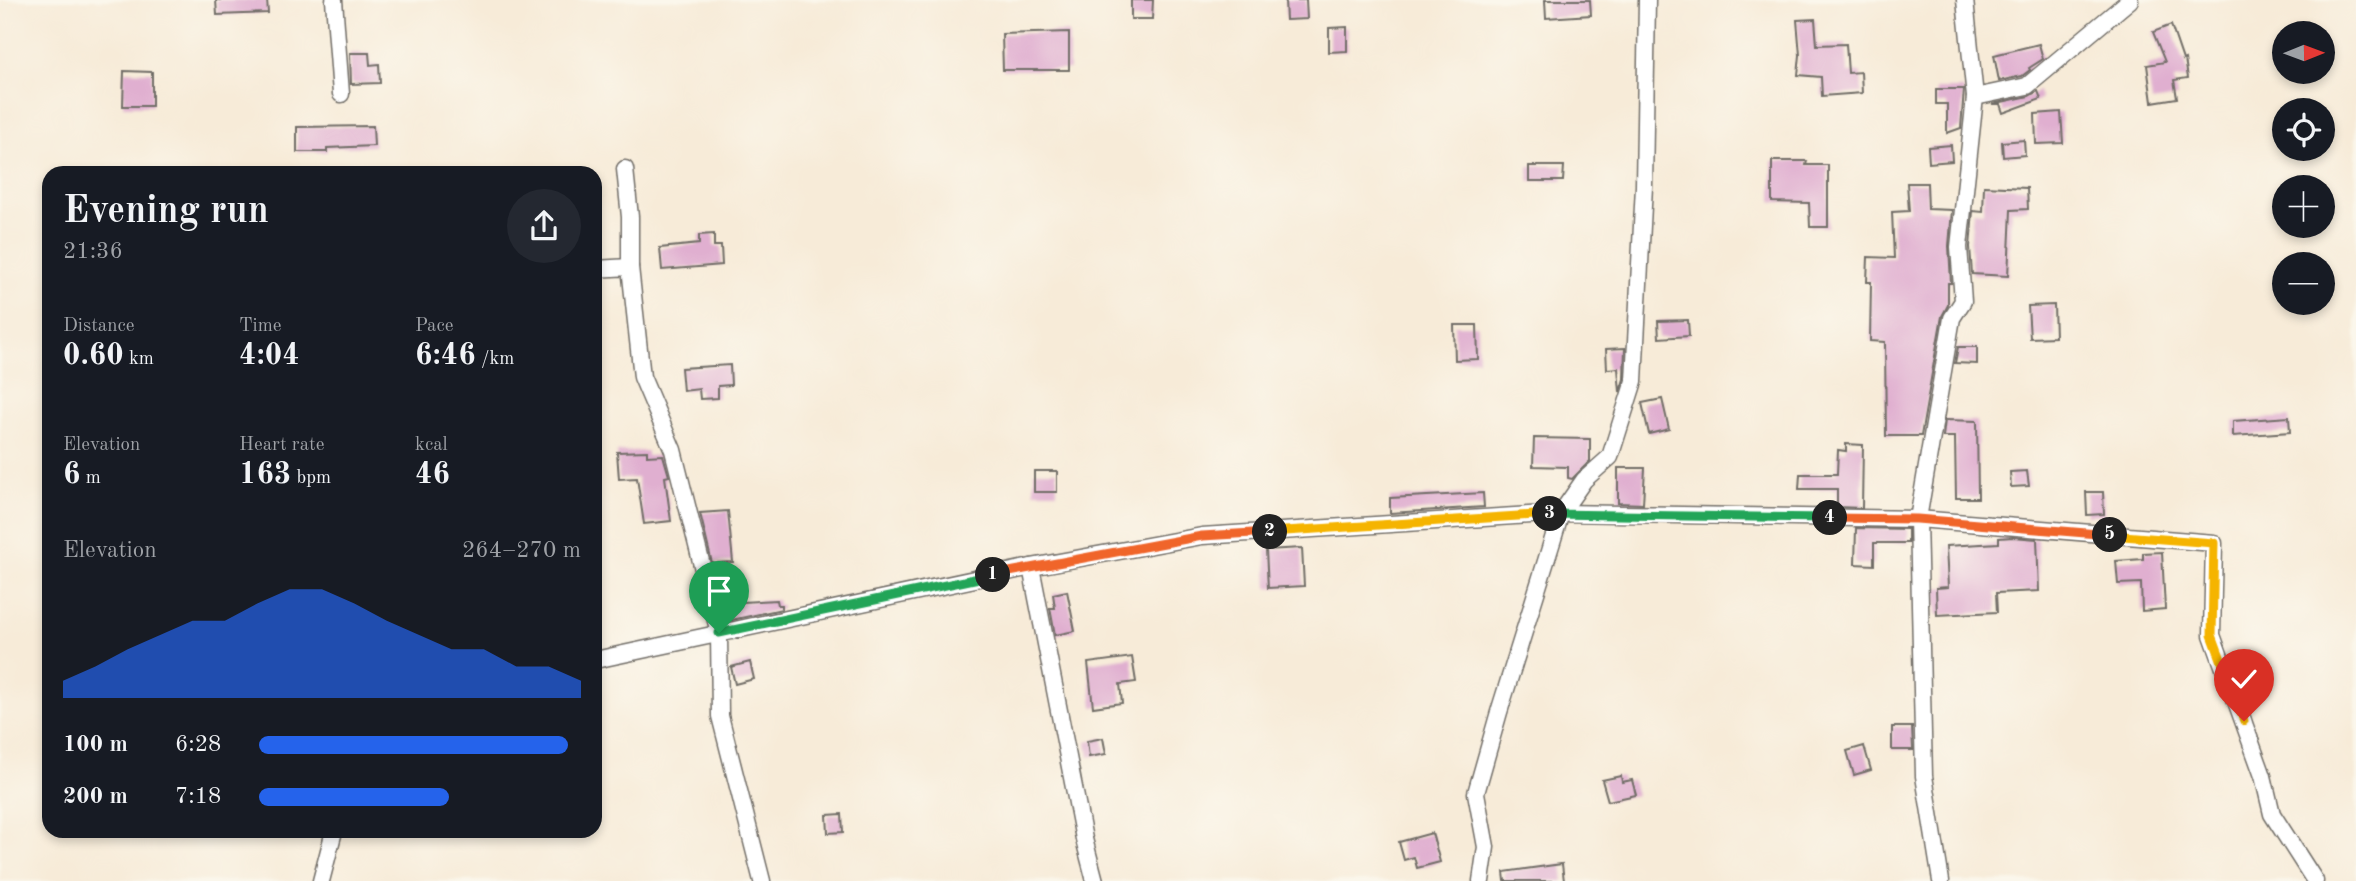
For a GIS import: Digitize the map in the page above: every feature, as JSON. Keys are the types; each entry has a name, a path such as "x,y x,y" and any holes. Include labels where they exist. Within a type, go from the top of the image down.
{"street":[{"path":"334,0 341,94"},
{"path":"1481,881 1486,847 1476,793 1562,513 1584,480 1610,457 1634,381 1644,186 1647,0"},
{"path":"1941,881 1924,776 1917,519 1952,318 1963,301 1959,247 1975,97 1965,0"},
{"path":"1975,97 2027,86 2130,0"},
{"path":"625,169 630,217 629,267 642,377 673,450 719,633 720,716 762,881"},
{"path":"602,269 629,267"},
{"path":"602,658 1031,567 1202,536 1562,513 1917,519 2214,543 2212,635 2263,776 2272,814 2315,881"},
{"path":"1031,567 1084,839 1095,881"},
{"path":"321,881 332,838"}],"building":[{"path":"216,0 267,0 268,13 217,15"},
{"path":"1131,0 1153,0 1152,19 1131,19"},
{"path":"1285,0 1306,0 1307,19 1286,20"},
{"path":"1545,0 1590,0 1591,15 1546,18"},
{"path":"1815,19 1817,45 1846,44 1848,73 1861,72 1862,93 1822,96 1821,77 1798,75 1800,55 1797,20"},
{"path":"2171,25 2183,60 2185,59 2188,78 2174,80 2177,98 2152,102 2147,65 2165,62 2153,32"},
{"path":"1347,27 1347,51 1329,52 1329,28"},
{"path":"1069,32 1069,70 1003,70 1002,34"},
{"path":"2039,44 2043,59 2022,76 1999,81 1994,55"},
{"path":"350,53 369,53 370,65 379,64 380,83 351,84"},
{"path":"124,71 152,72 152,106 123,106"},
{"path":"1936,89 1964,89 1961,128 1947,133 1947,104 1936,104"},
{"path":"2038,91 2041,99 2003,113 2000,104 1992,104 2029,96"},
{"path":"2061,112 2063,143 2036,144 2035,114"},
{"path":"373,126 374,146 327,148 327,152 297,152 297,127"},
{"path":"2024,140 2025,155 2003,157 2002,142"},
{"path":"1951,145 1952,161 1929,163 1928,147"},
{"path":"1772,161 1807,161 1806,165 1828,165 1828,227 1810,227 1809,203 1772,202"},
{"path":"1529,166 1564,166 1563,181 1529,181"},
{"path":"1907,183 1927,183 1928,209 1952,210 1949,246 1951,283 1948,283 1948,305 1942,316 1921,436 1886,436 1885,342 1870,341 1871,282 1867,282 1868,257 1894,258 1892,212 1909,211"},
{"path":"1984,186 2027,188 2028,209 2011,210 2008,276 1972,274 1970,247 1973,211 1983,212"},
{"path":"714,234 714,246 721,246 722,265 662,270 660,248 699,244 699,235"},
{"path":"2054,305 2055,337 2030,338 2028,306"},
{"path":"1688,320 1689,336 1659,338 1658,321"},
{"path":"1454,325 1477,325 1478,359 1455,360"},
{"path":"1958,347 1977,347 1977,364 1955,363"},
{"path":"1625,348 1624,379 1620,392 1618,368 1607,369 1606,349"},
{"path":"730,365 731,385 718,386 718,398 700,399 699,389 683,391 681,368"},
{"path":"1662,399 1669,429 1649,434 1642,403"},
{"path":"2289,417 2290,432 2233,436 2233,421"},
{"path":"1945,420 1977,421 1978,498 1956,498 1955,437 1943,437"},
{"path":"1534,438 1590,439 1590,461 1572,479 1568,478 1568,467 1533,466"},
{"path":"1846,444 1863,445 1862,508 1837,507 1837,489 1799,489 1800,474 1837,474 1838,450 1846,451"},
{"path":"647,451 647,456 663,455 669,476 665,477 671,521 644,524 637,478 619,479 617,452"},
{"path":"1618,468 1645,468 1643,504 1618,503"},
{"path":"1034,471 1057,471 1057,492 1034,492"},
{"path":"2027,471 2029,486 2011,487 2010,472"},
{"path":"2086,492 2103,492 2104,514 2087,515"},
{"path":"1483,493 1484,507 1390,513 1390,498"},
{"path":"728,511 733,562 712,563 700,513"},
{"path":"1856,528 1908,529 1908,543 1874,543 1874,565 1855,564"},
{"path":"1999,538 2037,539 2039,591 1996,593 1997,612 1937,615 1936,588 1948,587 1946,546 1999,543"},
{"path":"1302,548 1304,586 1268,588 1266,550"},
{"path":"2162,552 2165,609 2142,611 2141,583 2118,584 2116,561 2143,559 2143,553"},
{"path":"1067,591 1075,631 1055,635 1050,608 1055,608 1053,594"},
{"path":"777,600 782,609 727,621 724,610 726,603"},
{"path":"1132,657 1136,682 1120,684 1122,703 1093,707 1088,663"},
{"path":"750,662 754,679 735,684 731,667"},
{"path":"1892,727 1912,727 1913,750 1892,750"},
{"path":"1103,738 1106,754 1089,757 1087,741"},
{"path":"1864,746 1871,770 1854,775 1847,751"},
{"path":"1621,776 1622,782 1632,780 1636,795 1608,801 1602,780"},
{"path":"842,814 843,832 828,833 827,815"},
{"path":"1432,833 1440,862 1417,868 1414,857 1404,860 1399,842"},
{"path":"1562,864 1564,881 1505,881 1504,872"}],"route":[{"path":"719,633 1031,567 1202,536 1562,513 1917,519 2214,543 2212,635 2244,721"}]}
